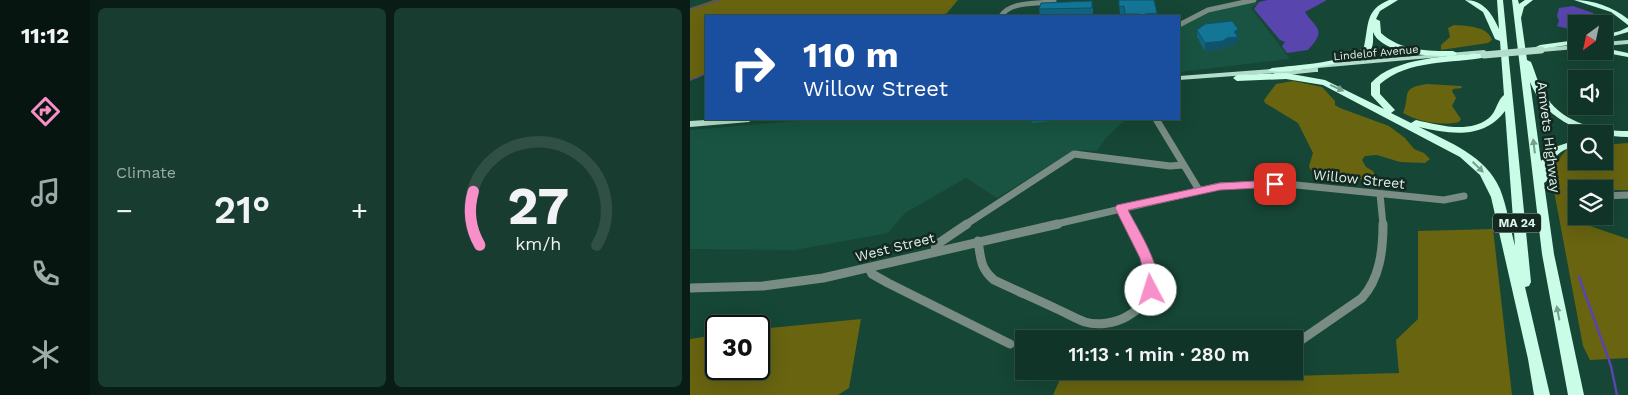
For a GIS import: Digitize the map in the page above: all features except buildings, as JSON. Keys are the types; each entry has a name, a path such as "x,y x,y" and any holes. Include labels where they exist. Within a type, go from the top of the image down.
{"highway":[{"path":"1260,72 1345,59 1359,55 1368,48 1372,16 1381,7 1395,0"},
{"path":"1404,0 1385,8 1376,19 1376,31 1385,41 1405,49 1426,53 1484,53"},
{"path":"1468,0 1488,12 1504,56"},
{"name":"MA 24","path":"1500,0 1520,252 1536,366 1542,395"},
{"name":"Amvets Highway","path":"1515,0 1544,229 1554,293 1576,395"},
{"path":"1519,30 1520,8 1530,0"},
{"path":"1577,0 1613,11 1628,23"},
{"path":"1587,0 1628,12"},
{"path":"1613,35 1628,29"},
{"path":"1521,46 1541,95 1553,110 1583,126 1609,133 1628,134"},
{"path":"1541,48 1568,46"},
{"path":"1613,52 1628,55"},
{"path":"1484,53 1389,71 1376,79 1374,92 1386,107 1407,119 1438,128 1467,129 1489,123 1500,114 1505,97 1506,78"},
{"path":"1237,78 1293,76 1325,83 1448,145 1480,168 1492,183 1498,197 1536,366"},
{"path":"1613,140 1628,139"},
{"path":"1544,229 1543,171 1546,160 1559,148 1568,145"}],"main road":[{"path":"1613,42 1628,41"},
{"name":"Lindelof Avenue","path":"1180,78 1541,48"},
{"name":"Lindelof Avenue","path":"1180,83 1484,53"},
{"path":"690,124 738,120"}],"street":[{"path":"1180,20 1204,8 1240,0"},
{"path":"1180,24 1208,10 1254,0"},
{"path":"1002,15 1004,10 1010,7 1054,1"},
{"path":"1157,120 1199,190"},
{"path":"935,251 936,245 946,237 1074,154 1168,166 1183,165"},
{"name":"Willow Street","path":"1104,212 1199,190 1242,185 1286,184 1444,200 1464,196"},
{"path":"1303,339 1362,298 1371,289 1377,271 1381,246 1383,207 1380,194"},
{"path":"1613,196 1628,195"},
{"path":"978,241 984,269 997,282 1085,322 1095,324 1116,321 1127,318 1140,308 1148,297 1152,282 1146,258 1121,208"},
{"name":"West Street","path":"690,288 777,285 823,278 1104,212"},
{"path":"870,268 873,275 888,284 1010,344"}],"shaded area":[{"path":"714,0 958,0 947,13 942,15 705,15 705,74 690,81 690,8"},
{"path":"1268,0 1327,0 1305,12 1319,33 1308,50 1287,53 1282,46 1285,42 1280,40 1254,9 1259,2"},
{"path":"1254,1 1257,4 1251,8 1290,59 1180,72 1180,27 1207,12"},
{"path":"1573,6 1594,15 1568,15 1568,29 1557,26 1559,8"},
{"path":"1454,25 1482,29 1490,35 1492,40 1488,43 1441,50 1441,45 1450,37 1448,28"},
{"path":"1293,81 1322,87 1335,101 1335,105 1389,126 1405,138 1414,149 1424,153 1430,159 1425,163 1400,162 1377,155 1365,156 1362,160 1366,167 1373,171 1375,175 1373,178 1364,179 1334,178 1311,171 1309,166 1313,153 1298,123 1265,103 1264,100 1276,84"},
{"path":"1427,84 1461,86 1462,88 1453,89 1452,91 1456,98 1452,106 1461,119 1459,122 1445,124 1430,122 1416,119 1403,113 1409,90"},
{"path":"808,120 1125,120 1106,138 1097,151 1082,150 1069,153 997,198 966,178 905,213 888,233 795,250 690,249 690,130"},
{"path":"1628,143 1628,190 1613,190 1613,180 1568,180 1568,225 1587,225 1628,239 1628,358 1590,360 1583,346 1554,191 1553,166 1568,149 1568,170 1613,170 1613,144"},
{"path":"1493,229 1512,395 1053,395 1060,380 1303,380 1303,376 1399,373 1396,340 1418,319 1418,231"},
{"path":"861,319 849,388 838,395 690,395 690,339 705,337 705,380 770,380 770,328"}],"waterway":[{"path":"690,9 720,0"},
{"path":"690,79 705,74"},
{"path":"1579,277 1611,366 1617,395"}],"route":[{"path":"1151,290 1151,272 1146,258 1121,208 1220,186 1275,184"}]}
